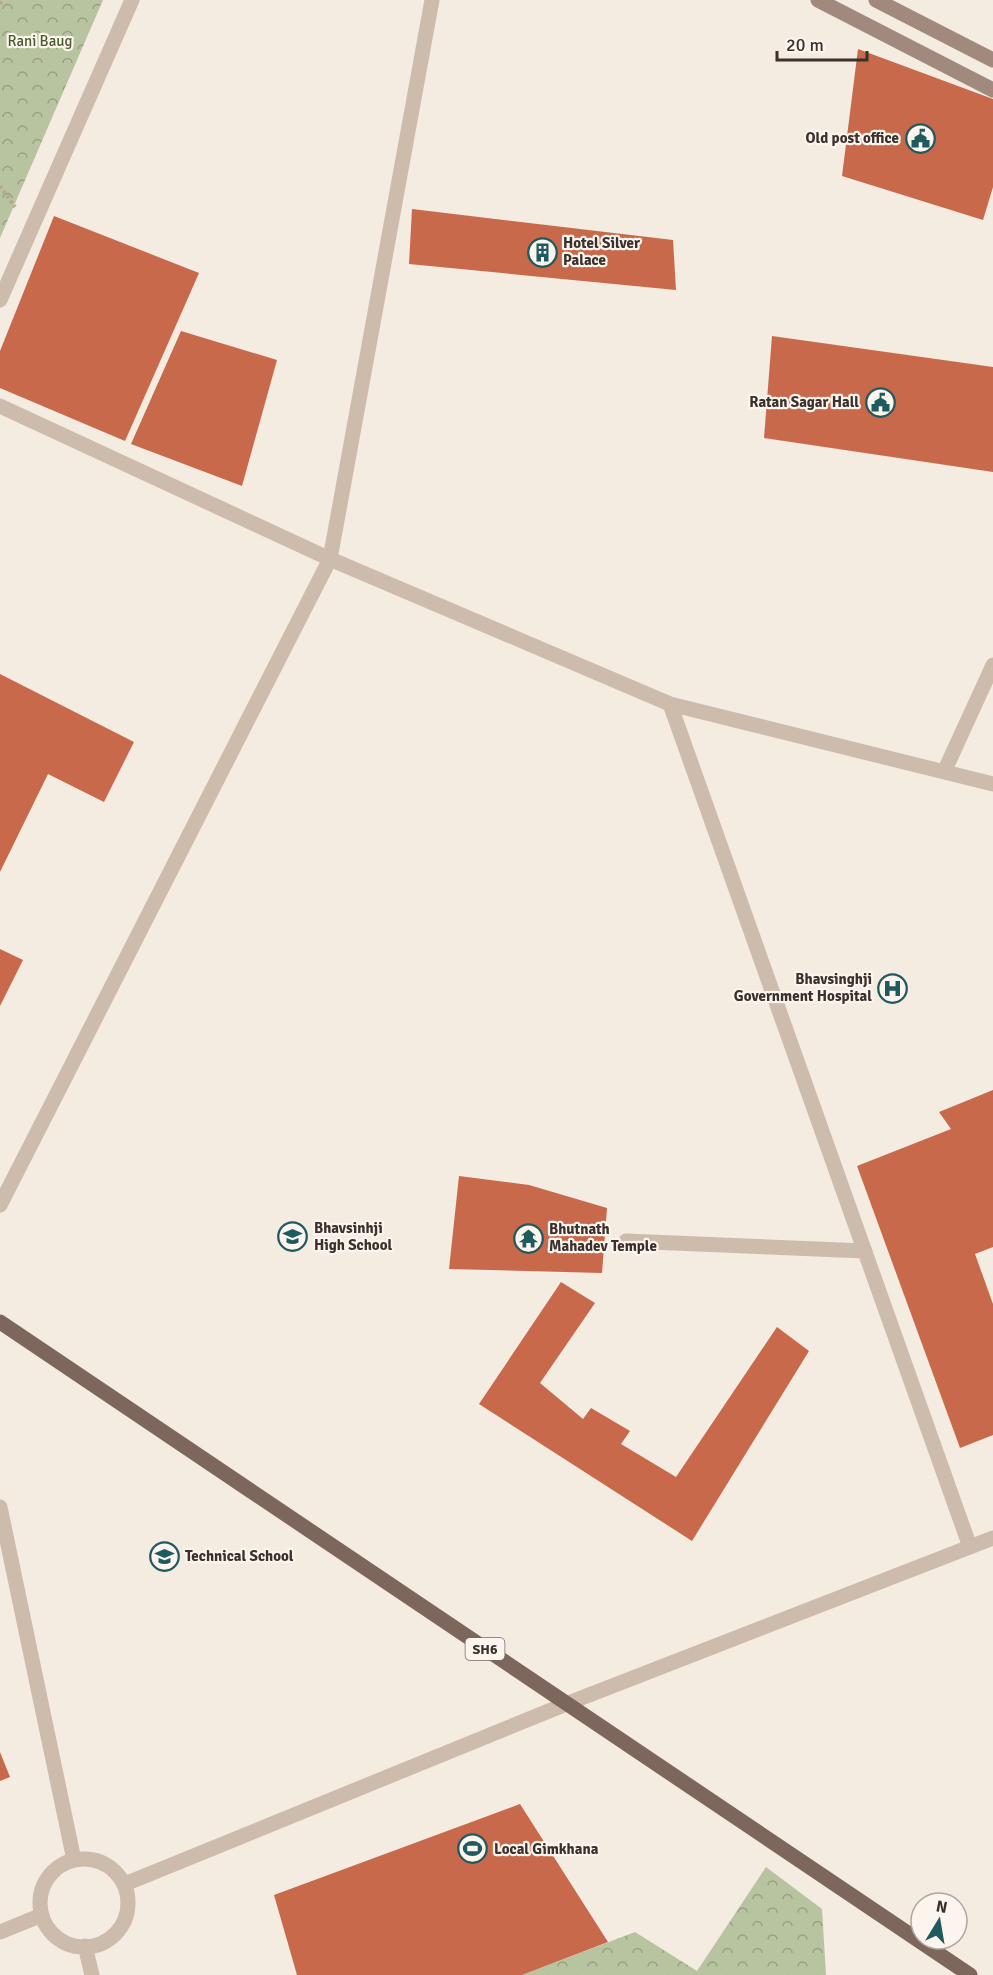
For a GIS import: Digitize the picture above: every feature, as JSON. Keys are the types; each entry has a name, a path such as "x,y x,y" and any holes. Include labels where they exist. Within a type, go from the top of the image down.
{"main road":[{"path":"818,0 993,90"},
{"path":"876,0 993,60"},
{"name":"SH6","path":"0,1322 970,1975"}],"street":[{"path":"0,300 132,0"},
{"path":"0,1205 330,559 432,0"},
{"path":"0,406 330,559 670,704 993,784"},
{"path":"944,772 993,665"},
{"path":"670,704 970,1547"},
{"path":"626,1241 865,1251"},
{"path":"0,1507 74,1860"},
{"path":"125,1884 566,1704 993,1538"},
{"path":"89,1859 104,1863 116,1871 125,1884 129,1898 128,1912 122,1926 112,1937 100,1944 71,1945 58,1938 48,1928 42,1915 40,1901 43,1887 55,1870 74,1860 89,1859"},
{"path":"0,1932 42,1915"},
{"path":"85,1946 92,1975"}],"path":[{"path":"0,4 3,0"}],"green space":[{"name":"Rani Baug","path":"0,0 103,0 0,238"},
{"path":"766,1867 822,1909 826,1975 522,1975 635,1932 697,1971"}],"building":[{"name":"Old post office","path":"858,49 993,99 993,187 983,220 842,176"},
{"name":"Hotel Silver Palace","path":"412,209 673,240 676,290 409,264"},
{"path":"54,216 199,273 125,441 0,388 0,351"},
{"path":"181,331 277,360 242,486 131,444"},
{"name":"Ratan Sagar Hall","path":"772,336 993,367 993,472 764,438"},
{"path":"0,674 134,742 104,802 48,774 0,872"},
{"path":"0,949 23,960 0,1006"},
{"path":"993,1090 993,1247 975,1254 993,1304 993,1435 960,1448 857,1166 951,1129 939,1112"},
{"name":"Bhutnath Mahadev Temple","path":"459,1176 529,1185 607,1208 602,1273 449,1269"},
{"path":"561,1282 595,1303 540,1383 583,1419 591,1408 630,1431 621,1444 676,1477 777,1327 809,1351 692,1541 479,1404"},
{"path":"0,1752 10,1777 0,1781"},
{"name":"Local Gimkhana","path":"520,1804 608,1942 522,1975 297,1975 274,1895"}],"place":[{"name":"Old post office","path":"920,138"},
{"name":"Hotel Silver Palace","path":"542,252"},
{"name":"Ratan Sagar Hall","path":"880,402"},
{"name":"Bhavsinghji Government Hospital","path":"893,988"},
{"name":"Bhavsinhji High School","path":"293,1237"},
{"name":"Bhutnath Mahadev Temple","path":"528,1238"},
{"name":"Technical School","path":"164,1556"},
{"name":"Local Gimkhana","path":"473,1849"}]}
